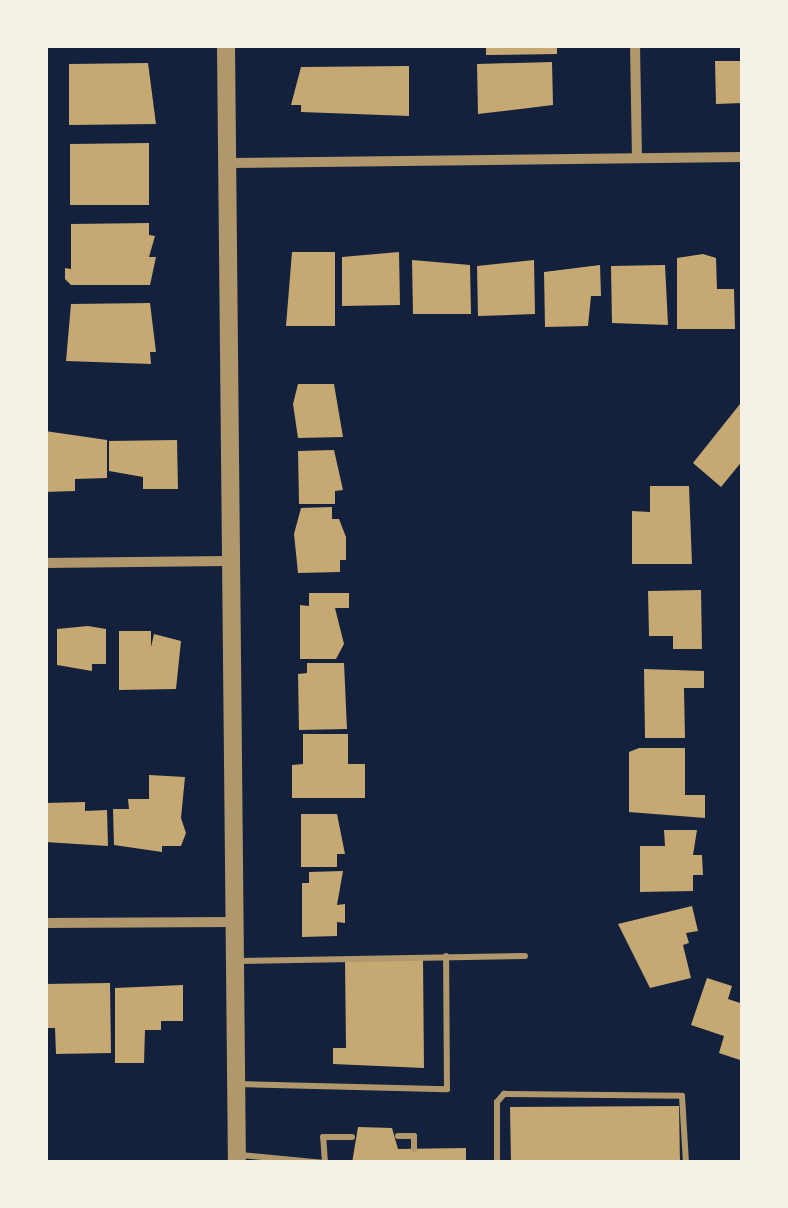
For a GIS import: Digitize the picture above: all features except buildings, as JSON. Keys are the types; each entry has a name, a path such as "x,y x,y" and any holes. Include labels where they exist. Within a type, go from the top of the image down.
{"street":[{"path":"226,45 227,561 237,1159"},
{"path":"635,45 638,158"},
{"path":"228,163 743,157"},
{"path":"45,563 227,561"},
{"path":"45,923 233,922"}],"lane":[{"path":"236,1084 448,1089 446,956"},
{"path":"234,961 526,956"},
{"path":"497,1163 496,1102 504,1094 682,1096 686,1163"},
{"path":"398,1136 414,1136 414,1149"},
{"path":"237,1159 325,1163 324,1137 352,1137"}]}
